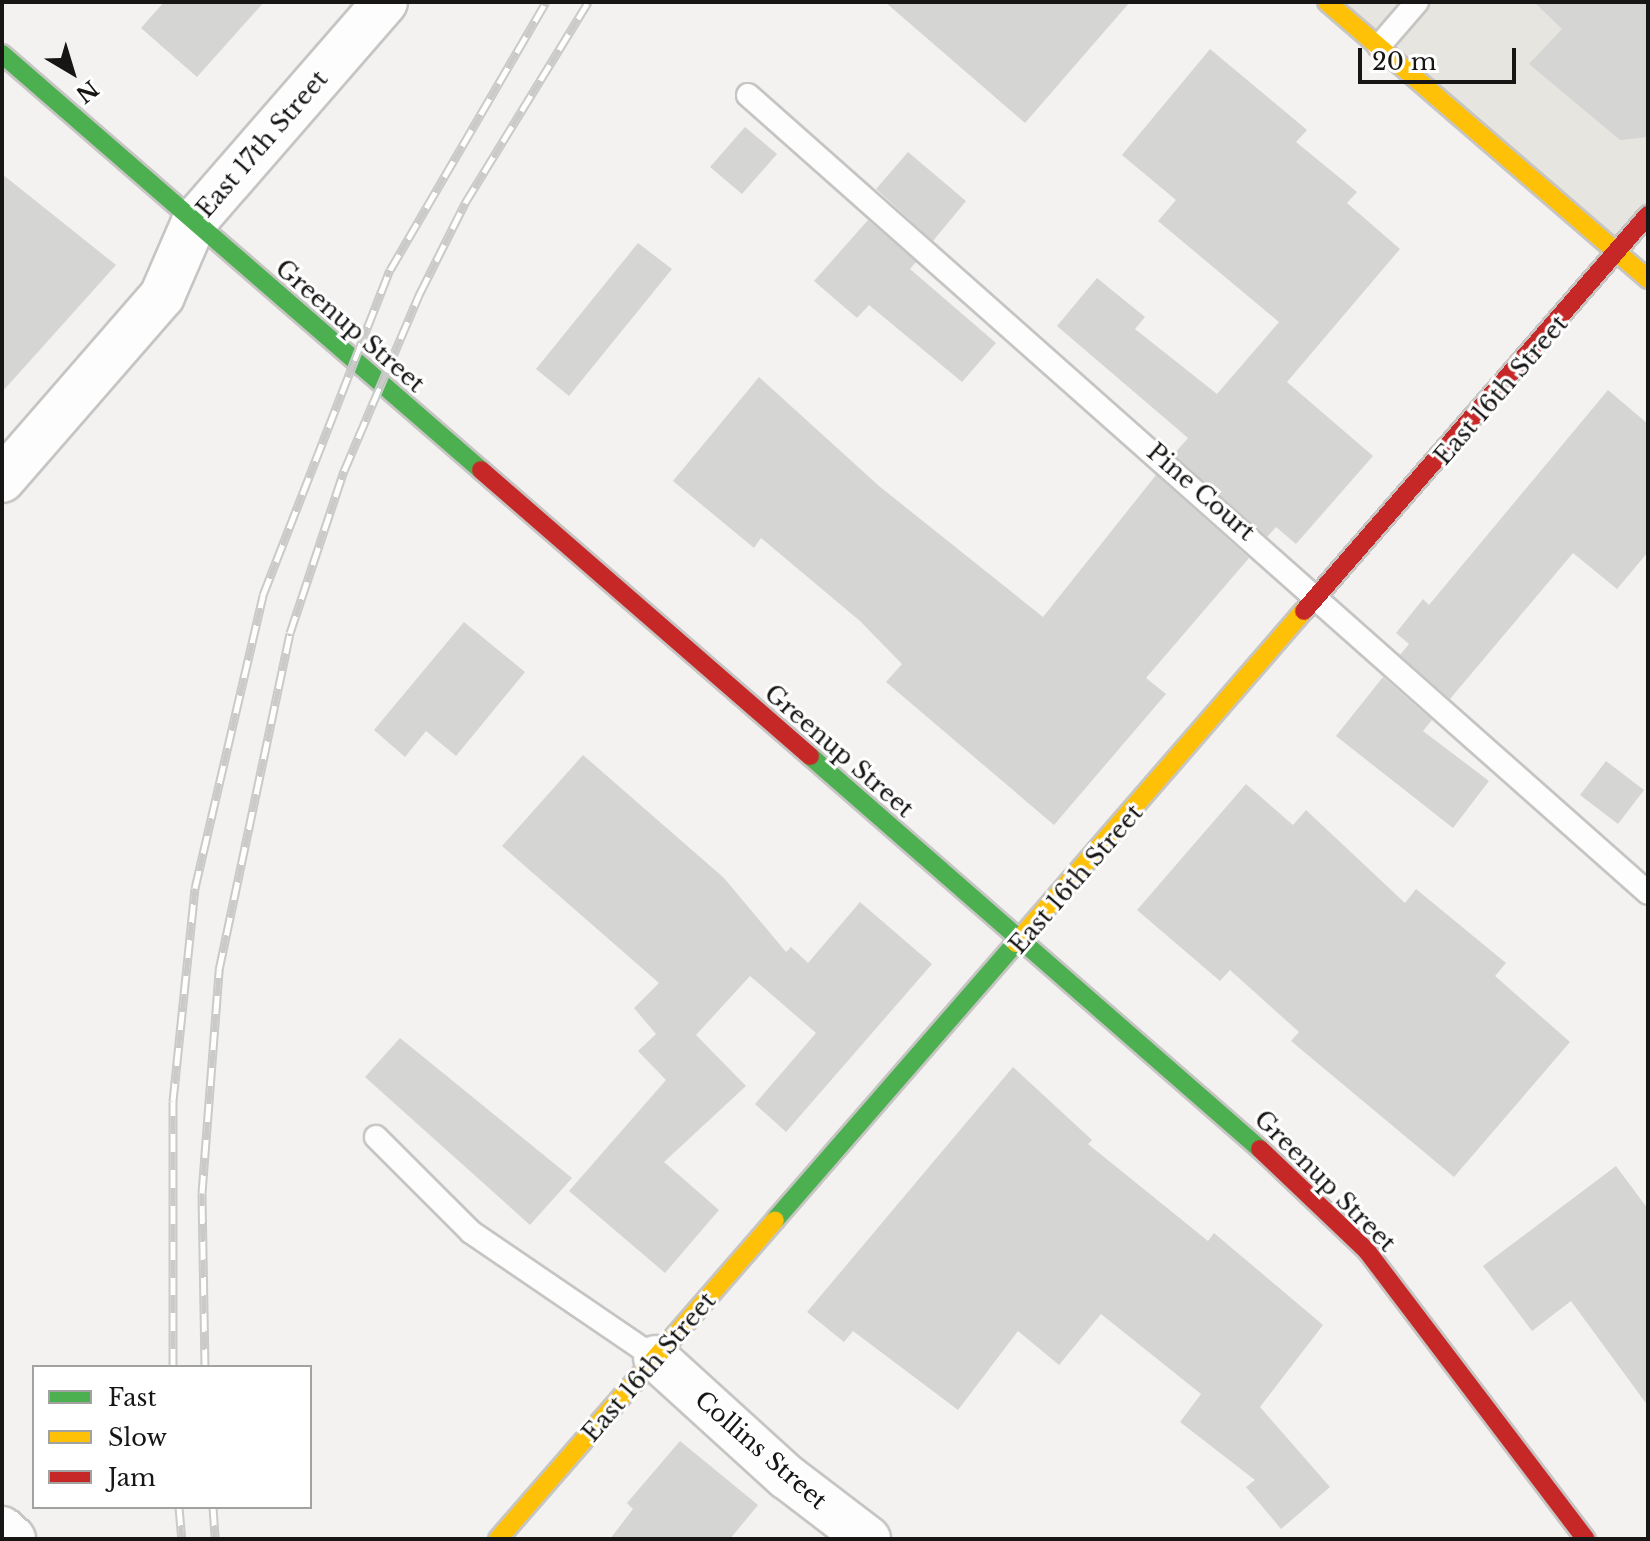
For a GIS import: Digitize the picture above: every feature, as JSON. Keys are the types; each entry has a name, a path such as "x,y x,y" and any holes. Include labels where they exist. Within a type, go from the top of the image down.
{"main road":[{"path":"1327,2 1648,279"},
{"name":"Greenup Street","path":"2,54 1247,1136 1367,1251 1586,1539"},
{"name":"East 16th Street","path":"498,1539 1022,942 1648,215"}],"street":[{"name":"East 17th Street","path":"2,480 162,296 194,222 385,2"},
{"name":"Collins Street","path":"656,1358 787,1477 868,1539"},
{"path":"2,1529 12,1539"}],"lane":[{"path":"1379,46 1417,2"},
{"name":"Pine Court","path":"748,95 1648,893"},
{"path":"376,1137 471,1232 656,1358"}],"shaded area":[{"path":"1327,2 1648,2 1648,215 1617,251"}],"building":[{"path":"164,2 264,2 197,77 141,28"},
{"path":"885,2 1130,2 1025,123"},
{"path":"1534,2 1648,2 1648,137 1620,140 1529,64 1562,29"},
{"path":"1210,49 1307,130 1296,142 1357,192 1347,203 1400,249 1287,382 1373,456 1296,544 1276,527 1267,537 1174,454 1188,438 1057,326 1097,278 1145,317 1135,329 1217,394 1279,322 1158,221 1176,200 1122,155"},
{"path":"745,127 777,154 742,194 710,167"},
{"path":"908,152 966,201 933,241 876,189"},
{"path":"2,174 116,265 2,392"},
{"path":"868,220 916,262 910,269 996,343 962,382 869,305 857,318 814,281"},
{"path":"638,243 672,269 569,396 536,369"},
{"path":"759,377 879,486 1043,617 1156,475 1249,558 1146,678 1166,694 1054,825 886,682 902,664 860,621 761,538 754,548 673,481"},
{"path":"1608,390 1648,424 1648,552 1617,589 1573,553 1450,699 1400,655 1409,644 1396,633 1423,599 1429,605"},
{"path":"464,622 525,672 456,756 426,731 405,757 374,730"},
{"path":"1383,677 1432,720 1423,731 1489,781 1453,828 1336,736"},
{"path":"583,755 724,878 786,952 791,947 808,963 860,902 932,964 786,1132 755,1104 816,1033 750,976 696,1035 746,1086 664,1162 719,1210 665,1273 569,1191 666,1080 638,1051 656,1034 634,1008 659,983 502,846"},
{"path":"1606,761 1644,790 1618,824 1580,795"},
{"path":"1246,784 1293,825 1306,810 1405,903 1416,889 1506,963 1495,976 1570,1042 1454,1177 1291,1041 1299,1032 1230,970 1220,981 1137,910"},
{"path":"400,1038 572,1178 530,1225 365,1077"},
{"path":"1013,1067 1092,1140 1088,1144 1208,1241 1214,1233 1323,1325 1260,1407 1330,1487 1281,1529 1246,1487 1255,1480 1180,1422 1201,1394 1101,1314 1059,1365 1018,1331 958,1410 853,1331 844,1342 807,1312"},
{"path":"1616,1166 1648,1209 1648,1406 1571,1301 1532,1331 1483,1266"},
{"path":"680,1441 758,1505 730,1539 610,1539 633,1509 627,1503"}],"railway":[{"path":"173,1365 173,1101 195,888 263,595 390,270 546,2"},
{"path":"205,1365 202,1193 219,970 290,633 344,471 420,293 465,203 588,2"},
{"path":"179,1509 182,1539"},
{"path":"213,1509 215,1539"}],"traffic: fast":[{"path":"2,54 481,470"},
{"path":"810,756 1260,1149"},
{"path":"775,1220 1016,943"}],"traffic: slow":[{"path":"1327,2 1648,279"},
{"path":"1016,943 1304,611"},
{"path":"498,1539 775,1220"}],"traffic: jam":[{"path":"1304,611 1648,215"},
{"path":"481,470 810,756"},
{"path":"1260,1149 1367,1251 1586,1539"}]}
